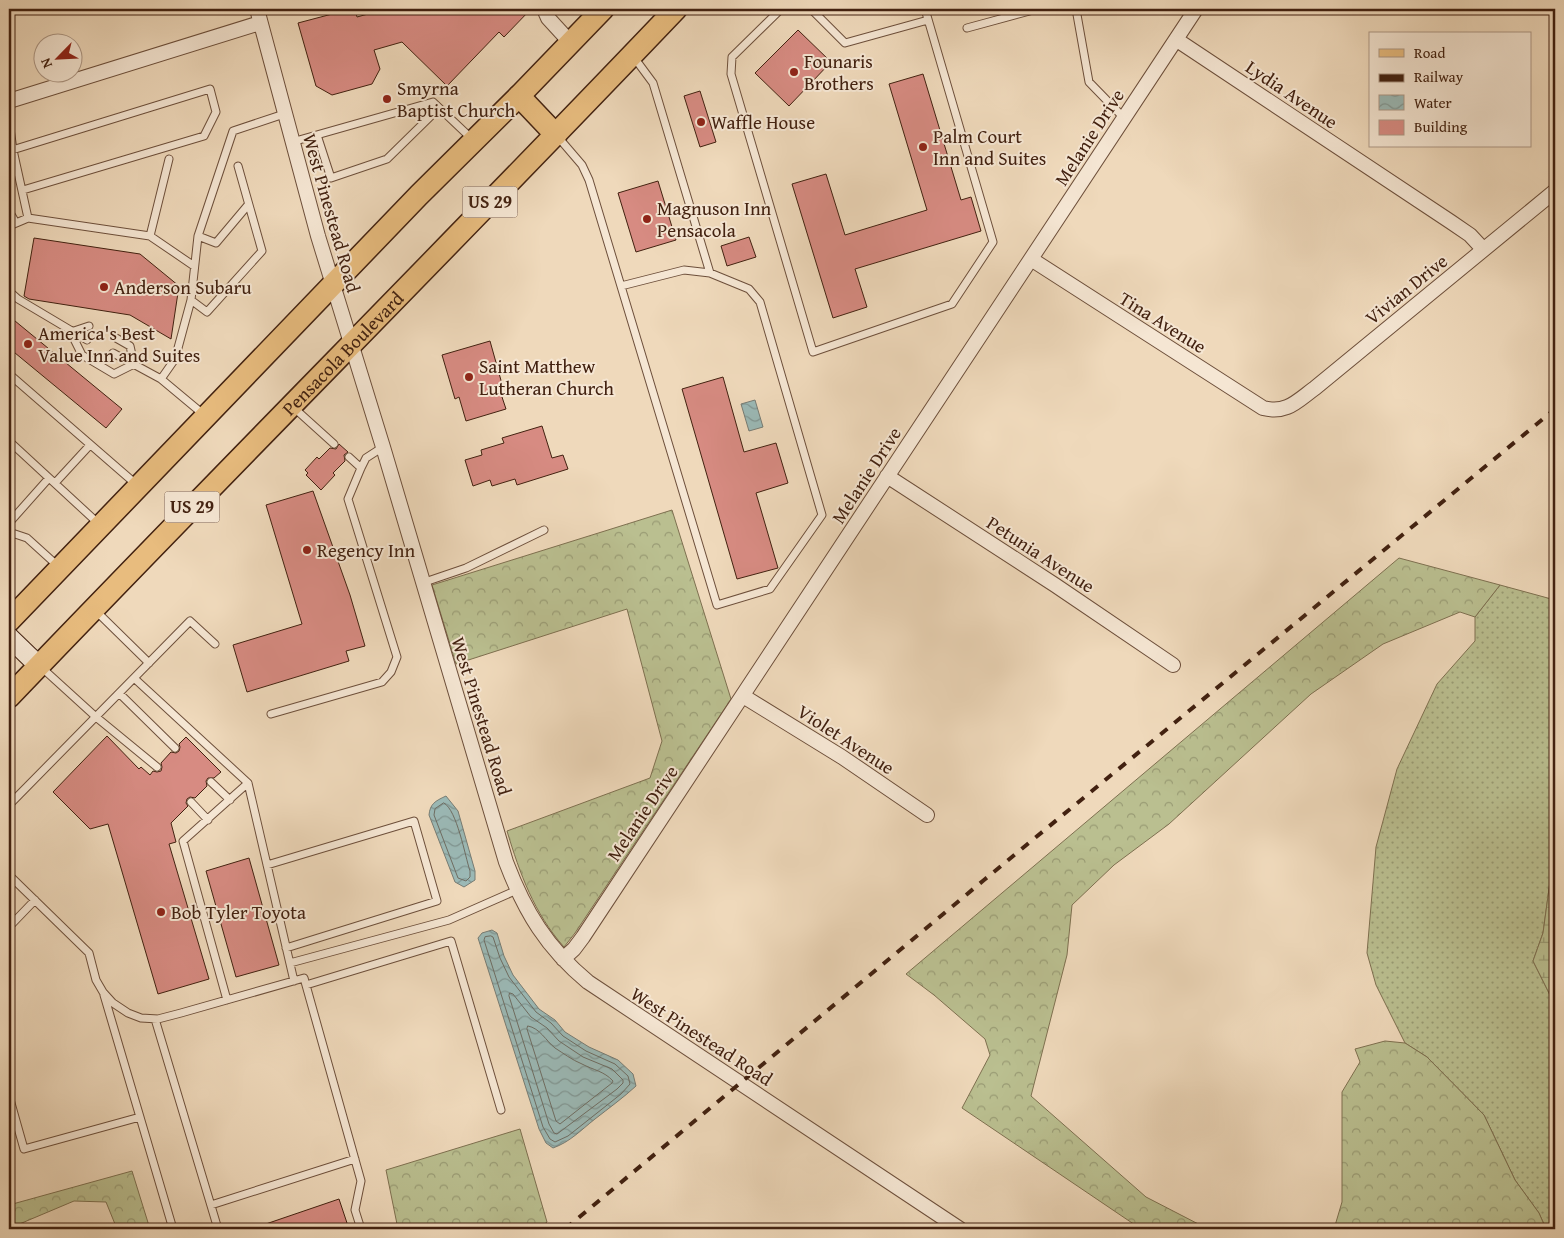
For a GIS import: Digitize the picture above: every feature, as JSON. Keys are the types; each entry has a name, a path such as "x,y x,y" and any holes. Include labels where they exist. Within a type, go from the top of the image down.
{"main road":[{"name":"US 29","path":"9,621 418,195 519,96 603,9"},
{"name":"Pensacola Boulevard","path":"9,697 351,343 556,135 676,9"},
{"path":"519,96 556,135"},
{"path":"9,637 39,666"}],"street":[{"name":"West Pinestead Road","path":"257,9 284,114 333,285 383,447 422,583 516,890 535,925 563,959 604,994 960,1229"},
{"path":"544,9 548,18 570,42"},
{"name":"Melanie Drive","path":"563,959 583,937 1196,9"},
{"path":"9,101 260,23"},
{"name":"Lydia Avenue","path":"1177,40 1451,222 1470,236 1483,250"},
{"name":"Vivian Drive","path":"1277,410 1286,408 1315,388 1555,191"},
{"name":"Tina Avenue","path":"1031,259 1263,408 1277,410"},
{"name":"Petunia Avenue","path":"887,476 1055,585 1173,665"},
{"name":"Violet Avenue","path":"743,696 842,757 928,816"}],"lane":[{"path":"781,9 732,57 731,74 813,352 952,304 993,242 925,9"},
{"path":"811,9 845,43 928,20"},
{"path":"967,28 1037,9"},
{"path":"1076,9 1089,82 1124,118"},
{"path":"632,55 653,83 710,273"},
{"path":"11,151 210,89 216,112 204,136 22,190"},
{"path":"292,142 433,102 474,141"},
{"path":"317,134 331,178 387,159 439,108"},
{"path":"161,379 175,359 191,300 198,236 233,131 284,114"},
{"path":"9,121 11,151 28,218"},
{"path":"556,135 582,165 589,180 717,605 770,589 822,515 760,302 749,289 710,273 684,270 621,286"},
{"path":"150,236 169,159"},
{"path":"191,300 207,312 262,251 238,166"},
{"path":"198,236 216,243 248,205"},
{"path":"9,211 16,223"},
{"path":"9,226 28,218 150,236 194,266"},
{"path":"9,291 18,299 86,340"},
{"path":"71,332 89,326"},
{"path":"71,332 82,355 114,374 134,364"},
{"path":"116,338 130,346 134,364"},
{"path":"113,353 161,379 206,416"},
{"path":"9,374 138,486"},
{"path":"291,405 334,444"},
{"path":"9,440 100,525"},
{"path":"55,483 90,445"},
{"path":"271,714 382,682 391,672 397,657 348,499 366,458 383,447"},
{"path":"349,457 361,468"},
{"path":"9,523 49,478"},
{"path":"422,583 466,568 544,530"},
{"path":"9,532 27,538 60,568"},
{"path":"94,608 149,663"},
{"path":"9,805 190,621 215,644"},
{"path":"39,666 96,717 157,767"},
{"path":"134,678 248,784 294,981"},
{"path":"120,694 175,748"},
{"path":"211,782 230,800"},
{"path":"228,1000 183,841 248,784"},
{"path":"191,802 208,820"},
{"path":"267,865 414,821 437,901 286,948"},
{"path":"9,875 89,953 96,980 103,992 113,1003 128,1013 141,1018 155,1019 181,1013 304,978 361,1181 355,1210 361,1229"},
{"path":"290,963 449,920 516,890"},
{"path":"9,927 35,900"},
{"path":"306,985 452,941 501,1110"},
{"path":"103,992 174,1229"},
{"path":"155,1019 218,1229"},
{"path":"9,1096 24,1149 140,1117"},
{"path":"211,1205 355,1159"}],"green space":[{"path":"672,510 731,699 564,947 553,934 536,907 517,862 507,831 650,778 662,741 627,609 456,664 432,585"},
{"path":"1399,558 1500,585 1475,617 1460,612 1383,644 1311,694 1169,824 1114,865 1072,905 1067,955 1031,1096 1146,1197 1208,1229 1141,1229 962,1108 990,1055 985,1039 934,995 906,974"},
{"path":"1500,585 1555,600 1555,777 1551,874 1543,933 1533,961 1555,1005 1555,1229 1546,1229 1539,1213 1515,1180 1484,1115 1427,1057 1405,1043 1376,985 1367,953 1376,847 1397,769 1437,684 1475,641 1475,617"},
{"path":"1555,777 1555,1005 1533,961 1543,933 1551,874"},
{"path":"1385,1041 1405,1043 1427,1057 1484,1115 1515,1180 1539,1213 1546,1229 1334,1229 1342,1202 1342,1092 1360,1062 1355,1049"},
{"path":"520,1129 547,1222 538,1229 398,1229 386,1170"},
{"path":"132,1171 150,1229 117,1229 106,1202 74,1201 10,1228 9,1205"}],"water":[{"path":"755,400 763,427 749,431 741,404"},
{"path":"446,796 458,811 475,871 475,880 464,887 455,882 429,815 434,803"},
{"path":"492,930 497,933 504,956 513,975 539,1009 555,1020 565,1032 589,1047 618,1060 633,1074 636,1086 575,1135 553,1148 546,1143 539,1129 478,938 482,933"}],"building":[{"path":"355,9 357,17 386,9 531,9 504,37 499,32 447,86 402,42 374,50 380,69 372,84 332,95 316,86 298,23"},
{"path":"798,30 831,62 789,106 755,73"},
{"path":"923,74 961,200 971,197 981,231 855,269 867,307 833,318 792,184 826,174 845,235 927,210 889,84"},
{"path":"700,91 716,142 700,147 684,96"},
{"path":"658,181 676,240 636,252 618,193"},
{"path":"749,237 756,257 727,266 721,246"},
{"path":"34,238 140,254 179,286 171,339 130,315 29,299 24,296"},
{"path":"9,316 122,409 106,428 9,348"},
{"path":"490,341 502,384 498,385 506,409 466,421 459,397 455,399 442,355"},
{"path":"723,377 744,452 776,443 788,483 756,493 778,568 737,579 682,389"},
{"path":"542,426 552,458 563,455 568,469 517,485 515,479 492,486 490,480 473,486 465,460 482,455 481,450 504,443 502,438"},
{"path":"339,444 348,452 344,455 345,461 333,473 335,475 321,490 306,475 308,473 305,470 317,457 319,459 330,448 336,449"},
{"path":"313,491 350,595 365,646 346,651 349,661 247,692 233,645 302,624 266,505"},
{"name":"Bob Tyler Toyota","path":"107,736 139,769 141,767 150,775 153,771 161,771 161,763 171,752 176,753 179,751 179,744 186,737 221,772 214,778 208,778 206,781 207,786 195,798 190,797 187,799 186,803 188,806 171,823 176,842 169,844 209,979 158,994 108,824 90,829 53,792"},
{"path":"249,858 279,965 236,977 206,871"},
{"path":"339,1199 349,1229 257,1229 257,1227"}],"railway":[{"path":"565,1229 984,880 1555,409"}],"place":[{"name":"Founaris Brothers","path":"794,72"},
{"name":"Smyrna Baptist Church","path":"387,99"},
{"name":"Waffle House","path":"701,122"},
{"name":"Palm Court Inn and Suites","path":"923,147"},
{"name":"Magnuson Inn Pensacola","path":"647,219"},
{"name":"Anderson Subaru","path":"104,287"},
{"name":"America's Best Value Inn and Suites","path":"28,344"},
{"name":"Saint Matthew Lutheran Church","path":"469,377"},
{"name":"Regency Inn","path":"307,550"},
{"name":"Bob Tyler Toyota","path":"161,912"}]}
